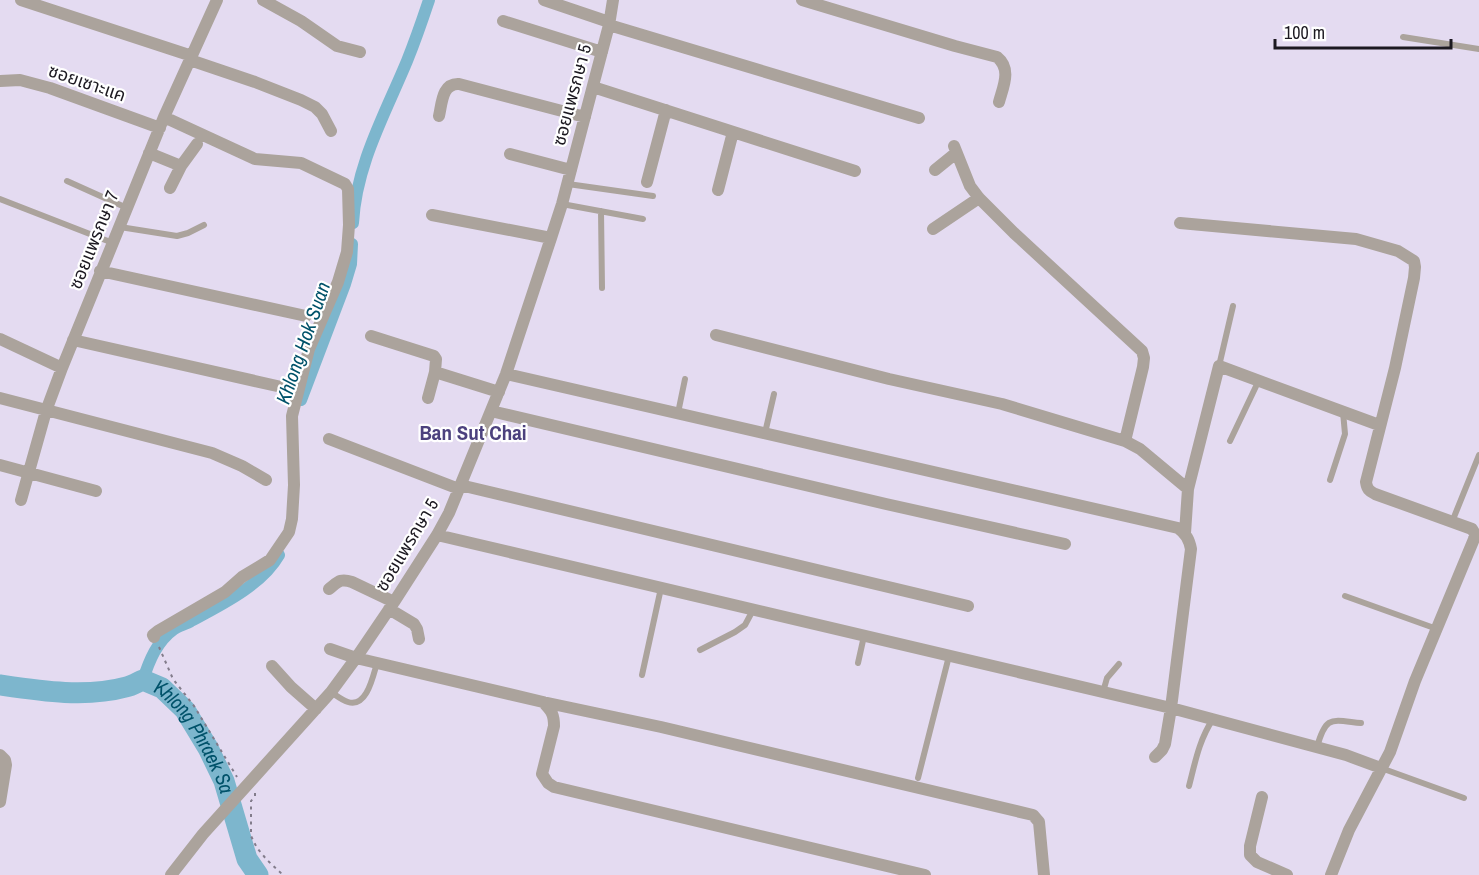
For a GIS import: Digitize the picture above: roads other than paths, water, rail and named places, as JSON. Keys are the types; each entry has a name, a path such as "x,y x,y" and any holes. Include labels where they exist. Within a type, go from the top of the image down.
{"street":[{"path":"21,0 191,58 301,100 315,107 332,131"},
{"name":"ซอยแพรกษา 7","path":"21,500 46,411 100,271 162,122 217,0"},
{"path":"263,0 301,21 337,46 360,52"},
{"path":"544,0 609,24 919,118"},
{"name":"ซอยแพรกษา 5","path":"171,875 203,834 331,692 392,606 449,513 506,374 562,204 609,24 613,0"},
{"path":"802,0 997,57 1006,68 1006,77 999,102"},
{"path":"503,21 602,52"},
{"name":"ซอยเซาะแค","path":"0,81 20,80 162,122 255,159 301,163 345,184 348,189 347,252 341,275 309,349 292,416 294,485 289,532 270,560 242,577 225,592 158,631 153,635 154,637"},
{"path":"439,116 448,86 459,84 585,117"},
{"path":"593,87 855,171"},
{"path":"647,182 666,110"},
{"path":"718,190 733,132"},
{"path":"170,188 181,166 197,144"},
{"path":"935,170 955,149 975,201 1014,233 1142,351 1143,367 1125,441"},
{"path":"149,153 181,166"},
{"path":"510,154 571,170"},
{"path":"933,229 975,201"},
{"path":"432,215 551,238"},
{"path":"1180,223 1356,239 1398,251 1414,261 1414,278 1395,368 1366,482 1369,490 1375,494 1452,522 1477,534 1415,681 1390,752 1349,830 1331,875"},
{"path":"100,271 306,316"},
{"path":"716,335 889,379 1002,404 1125,441 1140,449 1188,489"},
{"path":"371,336 434,356 436,359 435,372 428,398"},
{"path":"0,339 62,368"},
{"path":"73,340 286,388"},
{"path":"1185,533 1188,489 1219,366 1379,425"},
{"path":"435,372 499,392"},
{"path":"506,374 1178,528 1185,533 1191,549 1165,744 1155,757"},
{"path":"0,398 212,453 266,480"},
{"path":"491,411 896,507 1065,544"},
{"path":"329,439 460,487 968,606"},
{"path":"0,465 96,491"},
{"path":"437,535 1171,708 1346,755 1381,768"},
{"path":"329,590 339,580 352,582 392,606 414,624 419,639"},
{"path":"330,649 377,663 1033,815 1039,822 1044,875"},
{"path":"272,666 315,710"},
{"path":"543,702 553,713 554,726 542,774 554,788 925,875"},
{"path":"0,755 5,759 6,765 0,802"},
{"path":"1262,796 1250,855 1257,862 1287,875"}],"lane":[{"path":"1403,37 1479,50"},
{"path":"67,182 127,208"},
{"path":"568,184 652,196"},
{"path":"0,199 113,243"},
{"path":"562,204 643,219"},
{"path":"601,211 602,288"},
{"path":"119,227 177,236 204,225"},
{"path":"1219,366 1233,306"},
{"path":"678,413 685,379"},
{"path":"1230,441 1259,380"},
{"path":"765,433 774,394"},
{"path":"1330,480 1345,434 1342,412"},
{"path":"1452,522 1479,455"},
{"path":"642,675 662,588"},
{"path":"1345,596 1437,629"},
{"path":"700,650 745,625 753,609"},
{"path":"858,663 864,636"},
{"path":"918,778 949,656"},
{"path":"331,692 350,703 361,700 369,687 377,663"},
{"path":"1103,692 1107,678 1119,664"},
{"path":"1189,786 1200,743 1213,719"},
{"path":"1317,747 1322,731 1331,721 1361,723"},
{"path":"1381,768 1464,798"}],"waterway":[{"name":"Khlong Hok Suan","path":"353,223 355,202 366,160 407,61 429,0"},
{"name":"Khlong Hok Suan","path":"301,400 345,284 351,264 352,244"},
{"name":"Khlong Hok Suan","path":"143,680 154,652 168,634 252,585 272,566 279,555"},
{"name":"Khlong Phraek Sa","path":"0,685 79,693 111,690 143,680 162,688 185,710 208,748 224,781 247,859 258,875"}],"district":[{"name":"Ban Sut Chai","path":"473,433"}]}
